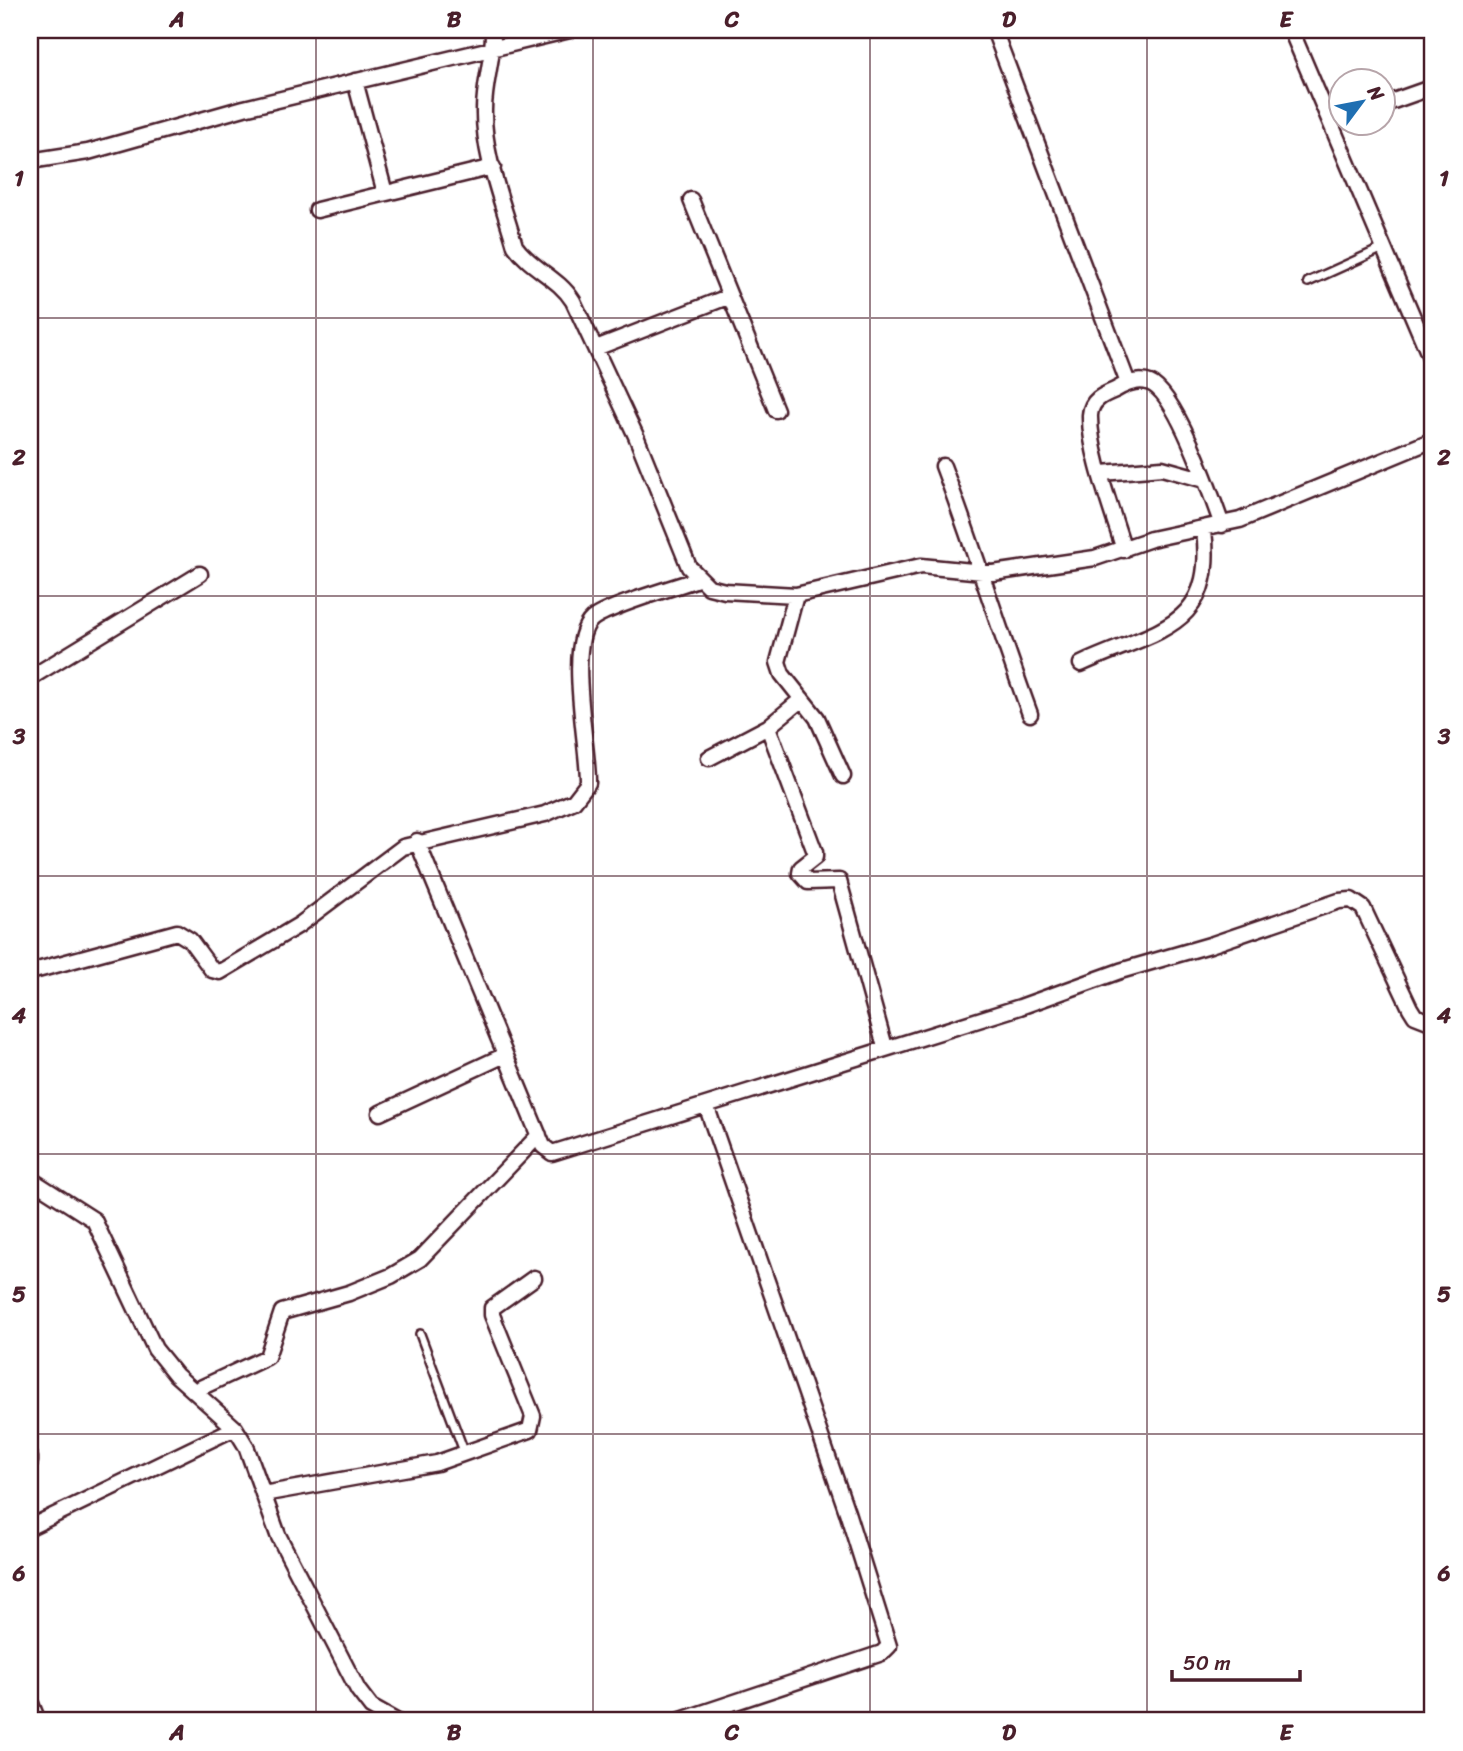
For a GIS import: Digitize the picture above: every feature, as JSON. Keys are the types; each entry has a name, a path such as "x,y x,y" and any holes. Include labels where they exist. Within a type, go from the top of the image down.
{"street":[{"path":"493,30 494,46 484,110 493,167 515,246 525,261 564,287 596,348 636,436 689,567 698,579 709,587 725,591 796,595 921,566 1004,573 1095,558 1151,539 1203,530 1272,509 1433,439"},
{"path":"30,162 88,152 355,80 570,30"},
{"path":"994,30 1128,383"},
{"path":"1291,30 1326,102"},
{"path":"355,80 385,193"},
{"path":"1396,100 1433,87"},
{"path":"1341,136 1384,248 1433,364"},
{"path":"317,210 493,167"},
{"path":"691,200 776,410"},
{"path":"596,348 730,296"},
{"path":"1124,550 1102,472 1090,413 1098,398 1128,383 1144,381 1161,390 1186,435 1222,525"},
{"path":"943,466 1030,714"},
{"path":"1102,472 1162,468 1205,480"},
{"path":"1081,664 1169,625 1188,613 1199,596 1206,568 1203,530"},
{"path":"30,678 200,574"},
{"path":"30,972 177,932 190,940 212,970 220,972 299,925 380,862 417,841 545,814 574,801 584,793 588,772 580,696 580,643 586,626 602,613 698,579"},
{"path":"796,595 778,662 782,674 829,741 843,776"},
{"path":"709,758 768,727 802,699"},
{"path":"768,727 815,852 815,857 801,868 800,873 808,882 839,881 885,1047"},
{"path":"417,841 539,1135 544,1146 552,1153 1020,1007 1160,958 1351,900 1363,908 1415,1016 1433,1023"},
{"path":"380,1114 506,1055"},
{"path":"678,1721 882,1653 890,1646 706,1105"},
{"path":"196,1390 267,1357 278,1319 289,1308 349,1293 391,1276 420,1259 539,1135"},
{"path":"30,1179 94,1220 155,1349 176,1374 235,1428 246,1446 278,1535 358,1690 371,1707 396,1721"},
{"path":"263,1494 407,1470 465,1454 530,1430 534,1423 521,1381 492,1315 497,1303 534,1278"},
{"path":"30,1527 235,1428"},
{"path":"30,1701 37,1721"}],"lane":[{"path":"1308,282 1384,248"},
{"path":"420,1334 465,1454"}]}
